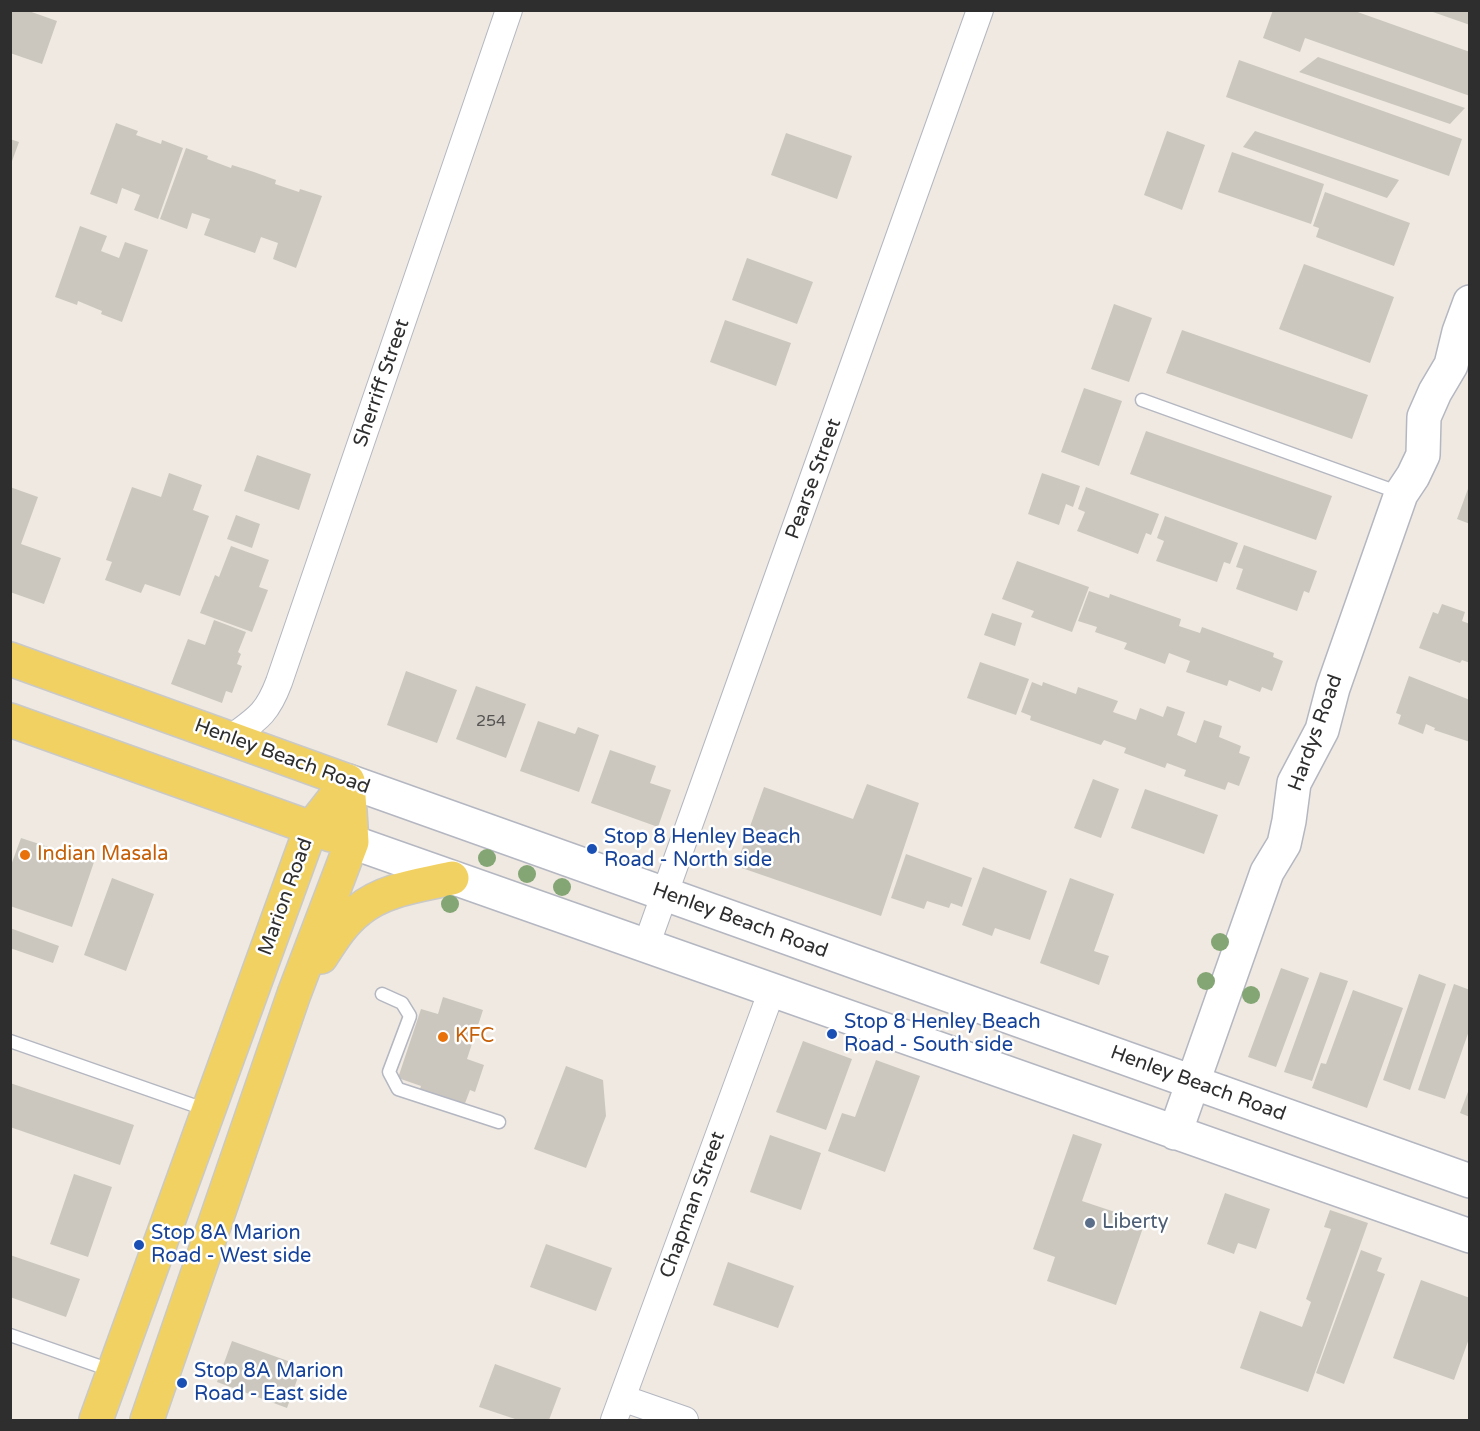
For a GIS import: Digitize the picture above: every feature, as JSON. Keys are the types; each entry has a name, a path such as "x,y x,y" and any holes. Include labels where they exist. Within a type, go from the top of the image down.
{"main road":[{"name":"Hardys Road","path":"1175,1133 1268,872 1284,844 1294,783 1322,730 1333,688 1401,494 1423,455 1424,417 1451,365 1459,332 1470,302"},
{"name":"Henley Beach Road","path":"10,659 1470,1181"},
{"path":"10,720 1470,1236"},
{"path":"147,1420 294,994 352,842 348,781"},
{"name":"Marion Road","path":"96,1420 311,828 348,781"},
{"path":"294,994 339,930 359,909 378,898 452,878"}],"street":[{"name":"Sherriff Street","path":"231,738 264,712 271,703 509,10"},
{"name":"Pearse Street","path":"646,946 980,10"},
{"name":"Chapman Street","path":"618,1409 772,990"},
{"path":"618,1409 685,1420"}],"lane":[{"path":"1142,400 1401,494"},
{"path":"382,994 402,1003 410,1016 389,1072 398,1089 499,1122"},
{"path":"10,1041 208,1111"},
{"path":"10,1335 114,1371"}],"building":[{"path":"10,10 26,10 57,21 42,64 10,53"},
{"path":"1273,10 1352,10 1470,52 1470,96 1305,38 1300,52 1263,38"},
{"path":"1470,10 1470,25 1430,11"},
{"path":"1318,57 1465,108 1450,124 1299,72"},
{"path":"1239,60 1462,139 1449,176 1226,97"},
{"path":"116,123 138,131 136,135 161,144 162,140 183,148 158,219 134,210 140,195 122,188 117,204 90,194"},
{"path":"1167,131 1205,145 1182,210 1144,195"},
{"path":"1255,131 1399,180 1387,198 1243,147"},
{"path":"786,133 852,156 837,199 771,175"},
{"path":"10,139 19,142 11,164 10,164"},
{"path":"186,148 231,168 232,165 276,180 275,184 299,192 300,189 322,196 296,268 273,259 278,243 261,237 255,253 204,235 210,219 192,213 187,229 160,219"},
{"path":"1232,152 1324,184 1311,224 1218,192"},
{"path":"1325,192 1410,223 1394,266 1316,237 1319,228 1313,226"},
{"path":"80,226 107,236 101,251 119,258 125,242 148,250 122,322 101,314 102,311 78,301 77,305 55,297"},
{"path":"747,258 813,282 797,324 732,300"},
{"path":"1304,264 1394,297 1370,363 1279,329"},
{"path":"1114,304 1152,318 1129,382 1091,369"},
{"path":"725,320 791,343 776,386 710,362"},
{"path":"1182,330 1368,395 1352,439 1166,373"},
{"path":"1084,388 1122,401 1099,466 1061,452"},
{"path":"1146,431 1332,496 1316,540 1130,474"},
{"path":"257,455 311,474 299,510 244,491"},
{"path":"169,473 202,485 193,510 209,516 180,596 145,584 141,593 105,580 112,562 106,560 132,487 161,497"},
{"path":"1042,473 1080,486 1073,507 1066,504 1059,525 1028,514"},
{"path":"1470,486 1470,524 1457,519"},
{"path":"10,487 38,497 21,544 61,558 44,604 10,592"},
{"path":"1086,487 1159,514 1151,535 1146,533 1138,554 1077,531 1085,512 1078,509"},
{"path":"236,515 260,524 252,548 227,539"},
{"path":"1165,516 1238,543 1230,564 1224,562 1217,582 1156,561 1164,541 1157,538"},
{"path":"1244,545 1317,571 1309,593 1304,591 1297,611 1236,589 1243,569 1236,567"},
{"path":"231,546 269,560 259,587 268,590 252,632 200,613 215,575 219,577"},
{"path":"1017,561 1089,587 1072,632 1031,617 1034,611 1002,599"},
{"path":"1089,591 1109,598 1110,594 1181,619 1179,626 1200,633 1202,627 1274,653 1273,657 1283,661 1272,691 1262,687 1260,692 1229,680 1227,686 1186,672 1190,661 1169,653 1165,664 1124,649 1127,643 1095,632 1097,627 1078,621"},
{"path":"1442,604 1465,612 1462,621 1470,624 1470,663 1462,660 1460,663 1419,648 1433,612 1438,614"},
{"path":"992,613 1022,623 1015,646 984,635"},
{"path":"214,620 246,632 238,652 241,654 237,664 242,666 232,693 226,691 222,703 171,684 188,639 205,645"},
{"path":"980,662 1029,679 1016,715 967,698"},
{"path":"406,671 457,690 437,743 387,725"},
{"path":"1409,676 1470,700 1470,742 1434,730 1435,728 1426,724 1423,734 1398,724 1401,715 1396,713"},
{"path":"1032,682 1042,686 1043,682 1076,694 1078,687 1118,701 1113,712 1136,720 1140,708 1163,717 1167,706 1185,712 1177,735 1196,743 1204,720 1222,726 1219,737 1241,746 1239,753 1250,757 1239,786 1228,782 1225,790 1184,776 1186,770 1167,763 1165,768 1124,753 1126,748 1104,740 1101,745 1030,720 1031,716 1021,712"},
{"path":"476,686 526,704 506,758 456,739"},
{"path":"538,721 575,734 578,727 599,735 579,792 520,771"},
{"path":"610,750 656,766 650,783 671,790 658,827 591,803"},
{"path":"1093,779 1119,789 1101,838 1074,828"},
{"path":"867,784 919,803 881,916 736,866 764,787 853,819"},
{"path":"1145,789 1218,815 1204,854 1131,828"},
{"path":"21,838 94,862 72,927 10,906 10,868"},
{"path":"906,854 972,878 962,907 951,903 949,908 927,901 924,909 891,898"},
{"path":"983,867 1047,891 1030,940 995,928 992,936 962,925"},
{"path":"112,878 154,894 126,971 84,955"},
{"path":"1070,878 1114,894 1094,951 1109,956 1099,985 1040,963"},
{"path":"10,928 59,946 53,963 10,948"},
{"path":"1281,968 1309,978 1276,1067 1248,1057"},
{"path":"1320,972 1348,981 1312,1081 1284,1072"},
{"path":"1419,974 1446,984 1410,1090 1383,1080"},
{"path":"1454,984 1470,990 1470,1028 1445,1099 1418,1090"},
{"path":"1353,990 1403,1008 1367,1108 1312,1088 1321,1063 1326,1064"},
{"name":"KFC","path":"443,997 483,1010 467,1059 484,1065 475,1092 470,1090 464,1106 419,1092 421,1086 398,1078 421,1009 438,1014"},
{"path":"803,1041 852,1059 826,1130 776,1112"},
{"path":"876,1060 920,1076 885,1172 828,1151 842,1113 855,1117"},
{"path":"566,1066 603,1080 606,1116 586,1168 534,1149"},
{"path":"10,1083 134,1125 120,1165 10,1127"},
{"path":"1470,1089 1470,1117 1460,1113"},
{"path":"1073,1134 1102,1144 1082,1201 1145,1222 1116,1305 1047,1281 1055,1257 1033,1249"},
{"path":"770,1135 821,1153 801,1210 750,1192"},
{"path":"74,1174 112,1187 88,1257 50,1244"},
{"path":"1225,1193 1270,1209 1256,1249 1238,1243 1234,1254 1207,1244"},
{"path":"1330,1210 1368,1223 1308,1392 1240,1368 1260,1311 1302,1327 1311,1302 1306,1299 1331,1229 1324,1227"},
{"path":"546,1244 612,1268 596,1311 530,1287"},
{"path":"1361,1250 1382,1258 1377,1271 1385,1274 1344,1384 1316,1373"},
{"path":"10,1255 80,1279 66,1317 10,1297"},
{"path":"728,1262 794,1286 778,1328 713,1305"},
{"path":"1421,1280 1470,1298 1470,1336 1454,1380 1393,1358"},
{"path":"232,1341 302,1366 287,1408 217,1382"},
{"path":"495,1364 561,1388 549,1420 518,1420 479,1407"}],"place":[{"name":"Stop 8 Henley Beach Road - North side","path":"592,849"},
{"name":"Indian Masala","path":"25,855"},
{"name":"Stop 8 Henley Beach Road - South side","path":"832,1034"},
{"name":"KFC","path":"443,1037"},
{"name":"Liberty","path":"1090,1223"},
{"name":"Stop 8A Marion Road - West side","path":"139,1245"},
{"name":"Stop 8A Marion Road - East side","path":"182,1383"}]}
